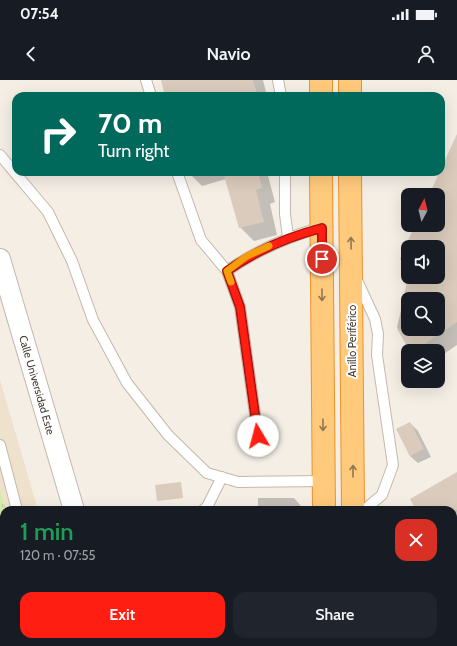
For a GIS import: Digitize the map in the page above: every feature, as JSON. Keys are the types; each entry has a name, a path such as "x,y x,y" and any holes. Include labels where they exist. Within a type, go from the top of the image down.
{"highway":[{"path":"321,80 321,92"},
{"path":"350,80 350,92"},
{"path":"322,176 324,506"},
{"name":"Anillo Periférico","path":"350,176 353,506"}],"street":[{"name":"Calle Universidad Este","path":"0,259 73,506"}],"lane":[{"path":"146,80 150,92"},
{"path":"278,80 280,92"},
{"path":"0,155 12,169"},
{"path":"18,176 48,212 72,261 93,320 127,383 168,435 207,473 238,482 324,481"},
{"path":"178,176 201,240 227,271 240,307 258,436"},
{"path":"285,176 285,214 288,237"},
{"path":"227,271 247,256 288,237 322,228"},
{"path":"351,269 375,319 378,334 377,355 393,465 382,495 369,506"},
{"path":"0,444 16,506"},
{"path":"208,506 222,477"}],"shaded area":[{"path":"0,380 37,506 0,506"}],"green space":[{"path":"0,489 5,506 0,506"}],"building":[{"path":"161,80 253,80 257,92 164,92"},
{"path":"457,134 457,322 445,330 445,292 405,292 406,284 445,284 445,240 408,240 412,232 445,232 445,188 432,188 438,176 445,176 445,160"},
{"path":"224,176 259,176 262,188 256,190 264,222 239,228"},
{"path":"397,329 401,329 401,336"},
{"path":"401,336 436,336 424,344 406,344"},
{"path":"410,422 424,449 410,456 396,429"},
{"path":"457,472 457,506 414,506 410,499"},
{"path":"181,482 183,498 157,501 155,485"}],"slow traffic":[{"path":"231,282 227,271 247,256 269,246"}],"route":[{"path":"258,436 240,307 227,271 247,256 288,237 322,228 322,259"}]}
